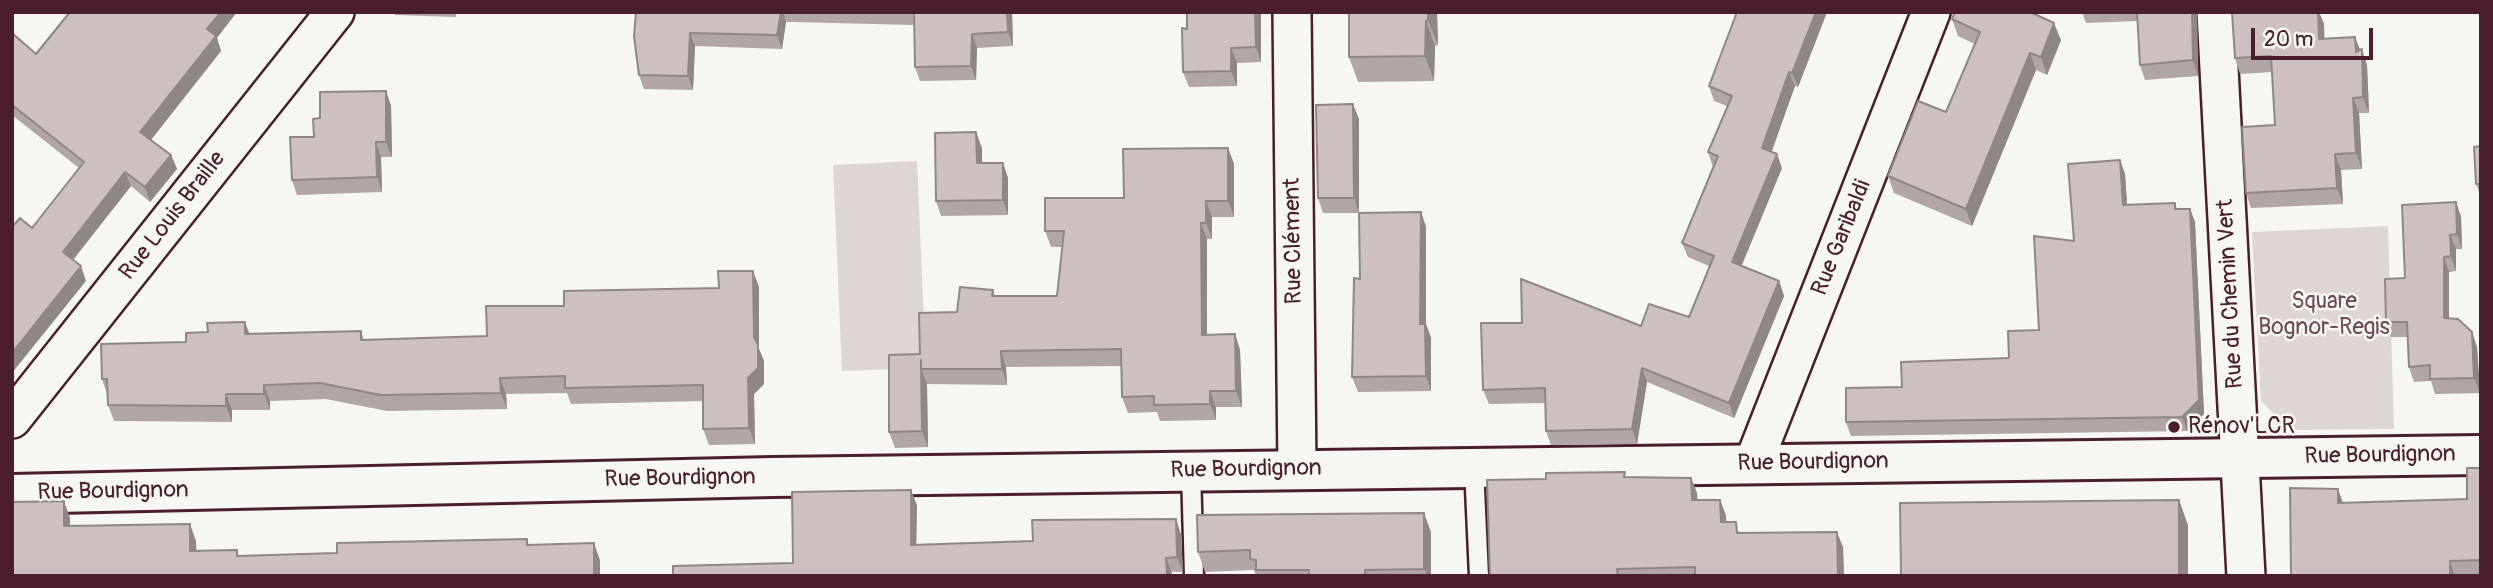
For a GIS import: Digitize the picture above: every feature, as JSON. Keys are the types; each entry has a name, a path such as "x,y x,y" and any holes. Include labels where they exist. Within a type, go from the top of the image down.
{"street":[{"name":"Rue Louis Braille","path":"12,419 335,12"},
{"name":"Rue Clément","path":"1292,12 1297,469"},
{"name":"Rue Garibaldi","path":"1753,464 1931,12"},
{"name":"Rue du Chemin Vert","path":"2216,12 2246,576"},
{"name":"Rue Bourdignon","path":"12,494 1297,469 2481,455"}],"lane":[{"path":"1474,467 1479,576"},
{"path":"1191,471 1195,576"}],"green space":[{"path":"917,161 926,368 842,371 833,165"},
{"name":"Square Bognor-Regis","path":"2388,226 2394,429 2291,430 2261,401 2252,232"}],"building":[{"path":"70,12 221,12 207,29 216,36 140,132 171,155 145,187 125,172 63,252 81,266 12,353 12,227 20,218 32,228 84,162 12,105 12,33 36,54"},
{"path":"636,12 781,12 777,35 690,33 688,76 639,75 634,36"},
{"path":"914,12 1007,12 1008,32 972,34 971,66 915,67"},
{"path":"1187,12 1255,12 1256,47 1231,48 1231,71 1183,72 1182,28 1187,29"},
{"path":"1349,12 1428,12 1425,56 1349,57"},
{"path":"1737,12 1816,12 1792,73 1789,72 1762,148 1777,154 1732,262 1779,281 1729,403 1642,368 1632,429 1546,431 1545,388 1483,390 1481,323 1522,323 1521,279 1641,326 1649,304 1689,317 1714,256 1682,243 1718,156 1708,152 1732,96 1709,86"},
{"path":"1955,12 2030,12 2054,23 2041,57 2030,53 1966,209 1888,176 1918,101 1946,112 1980,32 1952,19"},
{"path":"2137,12 2192,12 2193,60 2140,65"},
{"path":"2232,12 2318,12 2319,39 2355,37 2356,52 2362,49 2363,97 2353,98 2356,153 2335,154 2337,188 2246,193 2242,127 2275,125 2271,56 2235,58"},
{"path":"386,91 386,142 376,142 377,177 292,180 290,137 314,137 313,119 320,118 320,92"},
{"path":"1353,104 1354,198 1318,198 1316,105"},
{"path":"976,132 977,163 1003,163 1003,200 936,201 935,133"},
{"path":"2481,146 2481,184 2476,184 2474,147"},
{"path":"1228,148 1228,201 1206,201 1206,223 1201,223 1202,335 1235,334 1236,391 1210,391 1210,404 1154,405 1154,396 1122,397 1121,349 1001,351 1002,369 921,369 922,431 889,432 889,355 920,354 919,313 957,312 960,287 993,290 992,296 1057,296 1064,231 1045,231 1045,198 1124,198 1123,149"},
{"path":"2120,160 2123,205 2175,203 2175,209 2190,209 2199,400 2182,417 1846,422 1846,388 1902,387 1901,362 2009,358 2008,331 2039,330 2034,236 2074,241 2068,164"},
{"path":"2456,202 2457,234 2450,235 2451,256 2444,257 2444,318 2458,319 2472,332 2474,378 2430,379 2430,365 2409,367 2407,322 2386,322 2385,279 2405,278 2402,205"},
{"path":"1421,212 1420,324 1425,324 1426,376 1352,377 1354,278 1360,279 1359,213"},
{"path":"718,271 753,271 754,337 758,345 758,368 748,378 749,428 703,429 703,385 565,388 565,376 500,378 501,393 381,395 320,383 264,385 264,394 226,394 226,406 108,405 107,379 102,379 101,344 186,342 186,333 208,332 207,323 245,322 245,334 361,331 361,340 487,336 486,306 564,306 564,291 719,288"},
{"path":"2467,468 2481,468 2481,560 2450,561 2450,576 2291,576 2290,488 2338,489 2338,503 2467,499"},
{"path":"1625,472 1624,477 1691,478 1692,500 1720,500 1721,522 1736,522 1737,533 1837,532 1838,576 1695,576 1695,567 1617,569 1618,576 1490,576 1487,480 1546,479 1546,473"},
{"path":"911,490 911,545 1033,541 1032,520 1176,519 1177,557 1166,558 1167,576 673,576 673,566 793,563 792,492"},
{"path":"2179,500 2179,575 1901,576 1900,503"},
{"path":"64,501 64,526 190,524 190,551 237,550 237,556 337,553 337,543 527,539 527,545 594,543 594,576 12,576 12,502"},
{"path":"1424,513 1424,569 1365,570 1365,576 1309,576 1309,570 1256,570 1256,560 1250,559 1250,550 1198,552 1197,515"}],"place":[{"name":"Rénov'LCR","path":"2174,427"}]}
